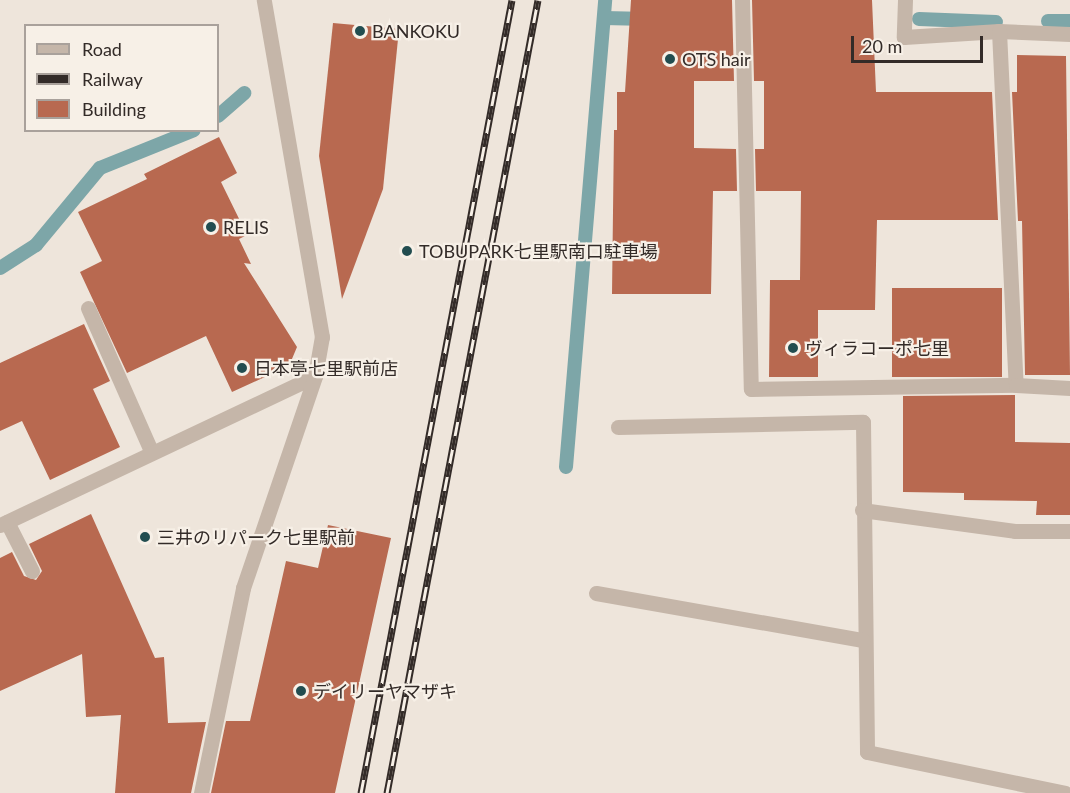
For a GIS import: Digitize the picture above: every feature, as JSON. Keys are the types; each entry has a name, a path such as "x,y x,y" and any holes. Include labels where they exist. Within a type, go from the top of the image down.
{"street":[{"path":"201,793 243,588 315,376 322,337 264,0"},
{"path":"742,0 751,389 1016,385 1070,388"},
{"path":"905,0 904,37 999,31 1070,34"},
{"path":"999,31 1016,385"},
{"path":"88,308 152,453"},
{"path":"32,571 3,524 315,376"},
{"path":"618,427 863,422 863,640 867,752 1065,793"},
{"path":"862,510 1015,531 1070,531"},
{"path":"597,593 863,640"}],"building":[{"path":"631,0 732,0 734,81 694,81 694,148 736,149 737,191 713,191 711,294 612,294 614,130 617,130 617,92 625,92"},
{"path":"752,0 872,0 876,92 992,92 998,220 877,220 875,310 818,310 818,377 769,377 770,280 800,280 801,191 756,191 755,149 764,149 764,81 754,81"},
{"path":"333,23 399,29 383,189 342,299 319,156"},
{"path":"1017,55 1066,56 1070,375 1025,375 1022,221 1018,221 1012,92 1017,92"},
{"path":"219,137 237,173 221,182 247,235 239,239 251,264 244,263 297,347 289,366 232,392 206,336 127,373 80,272 102,261 78,212 147,179 144,174"},
{"path":"892,288 1002,288 1002,377 892,377"},
{"path":"84,324 110,381 93,389 120,447 50,480 22,421 0,431 0,363"},
{"path":"1015,395 1015,442 1070,443 1070,515 1036,515 1037,501 964,500 964,493 903,492 903,396"},
{"path":"91,514 155,658 164,657 168,723 206,722 191,793 115,793 121,715 86,717 82,654 0,691 0,558 12,552 24,576 36,580 42,571 29,544"},
{"path":"328,525 391,538 335,793 211,793 226,721 250,721 286,561 318,568"}],"waterway":[{"path":"566,467 605,0"},
{"path":"604,18 648,19"},
{"path":"919,19 996,22"},
{"path":"1048,21 1070,21"},
{"path":"219,115 244,93"},
{"path":"0,268 36,245 100,168 189,132"}],"railway":[{"path":"361,793 512,0"},
{"path":"387,793 538,0"}],"place":[{"name":"BANKOKU","path":"360,31"},
{"name":"OTS hair","path":"670,59"},
{"name":"RELIS","path":"211,227"},
{"name":"TOBUPARK七里駅南口駐車場","path":"407,251"},
{"name":"ヴィラコーポ七里","path":"793,348"},
{"name":"日本亭七里駅前店","path":"242,368"},
{"name":"三井のリパーク七里駅前","path":"145,537"},
{"name":"デイリーヤマザキ","path":"301,691"}]}
